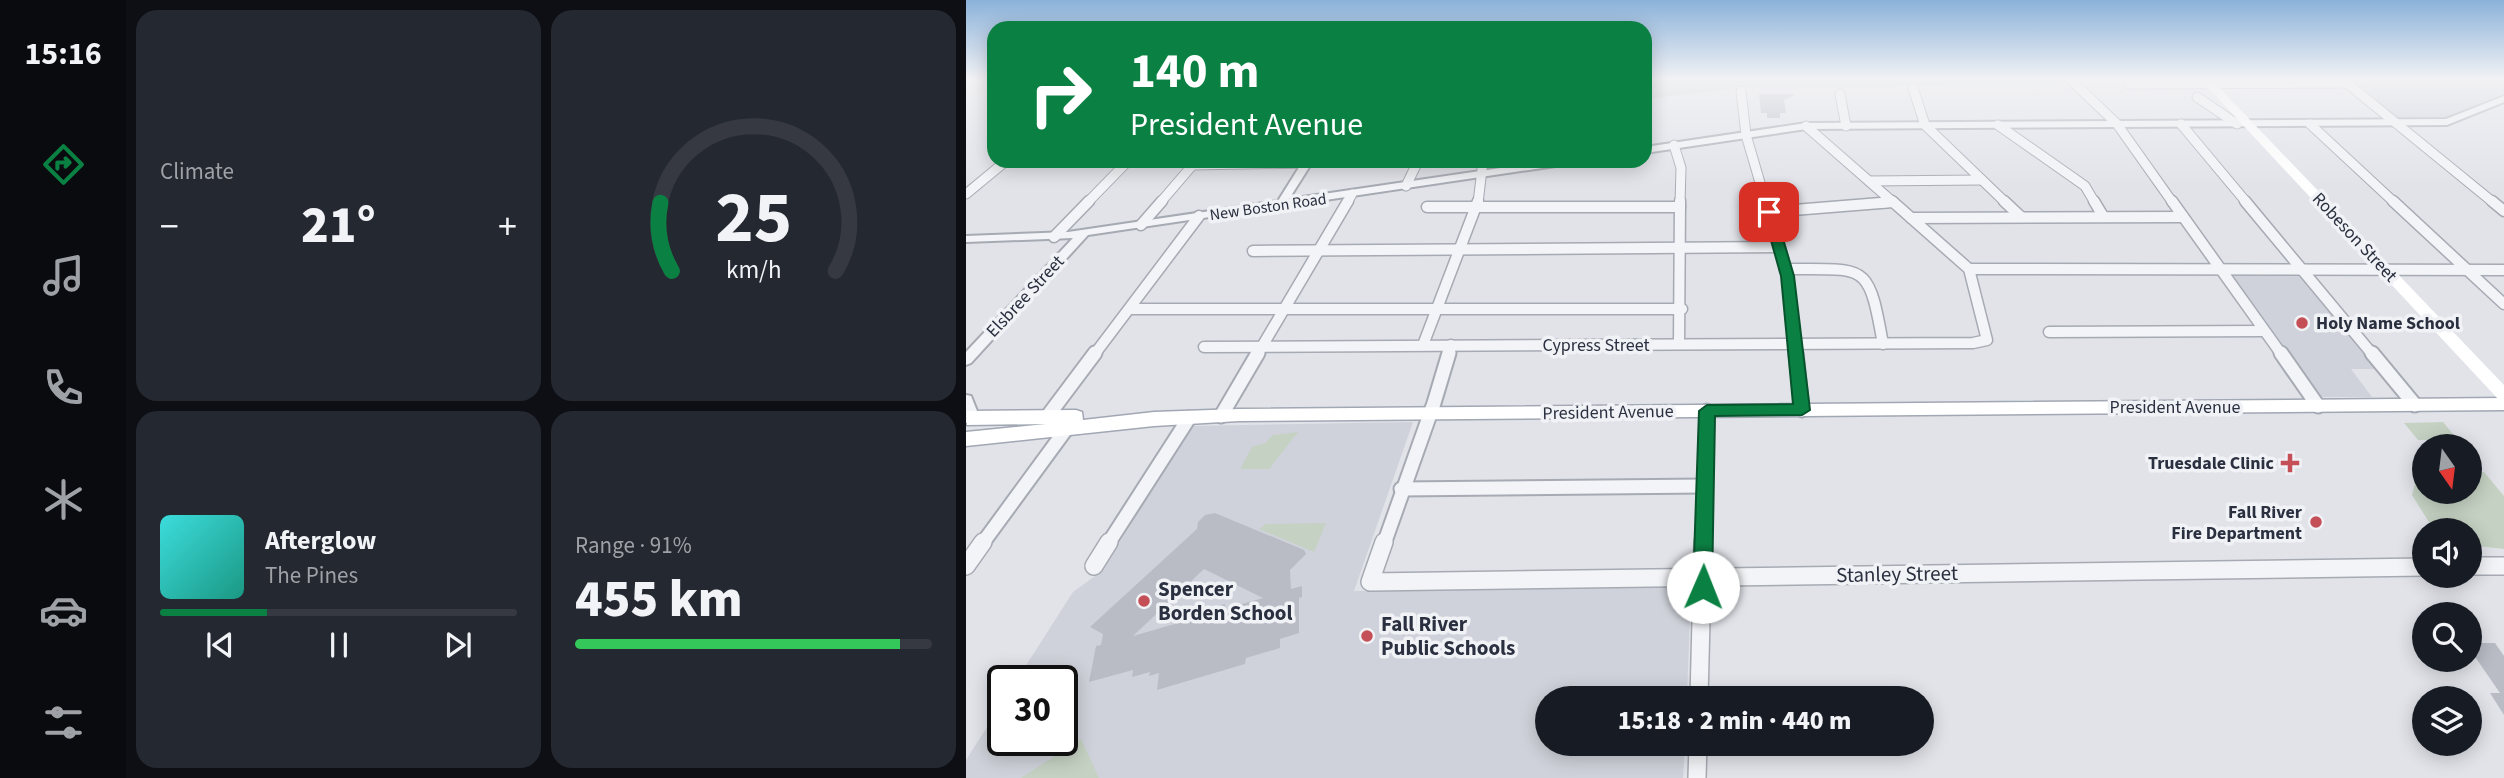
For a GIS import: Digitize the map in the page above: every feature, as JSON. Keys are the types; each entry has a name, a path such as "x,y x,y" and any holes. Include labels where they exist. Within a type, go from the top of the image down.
{"main road":[{"name":"Robeson Street","path":"2235,115 2504,396"},
{"name":"President Avenue","path":"966,439 1136,421 1221,416 2504,404"},
{"path":"966,418 1047,417 1136,421"}],"street":[{"path":"1744,115 1746,135 1785,270 1802,410"},
{"path":"1844,115 1846,126"},
{"path":"1922,115 1925,125 2021,217"},
{"path":"2108,115 2117,124 2318,406"},
{"path":"2228,115 2242,124"},
{"path":"2389,115 2504,211"},
{"path":"1652,149 1806,126 2399,123 2447,122 2464,115"},
{"path":"2181,124 2415,405"},
{"path":"2310,124 2504,304"},
{"path":"1998,125 2085,186 2103,216"},
{"path":"1806,126 1969,270 2504,270"},
{"path":"1674,145 1678,152 1682,183 1682,309 1679,344"},
{"path":"966,194 998,168"},
{"path":"1054,237 1121,168"},
{"path":"1141,225 1190,168"},
{"path":"1281,204 1304,168"},
{"path":"1406,186 1415,168"},
{"path":"1423,345 1477,208 1481,168"},
{"name":"New Boston Road","path":"966,239 1054,237 1518,168"},
{"path":"1869,181 1982,180"},
{"path":"1221,416 1352,194"},
{"path":"1769,212 1893,202"},
{"path":"1427,207 1680,207"},
{"path":"1047,417 1199,216"},
{"path":"1911,218 2183,217"},
{"name":"Elsbree Street","path":"966,360 973,345 1084,233"},
{"path":"1253,251 1779,247"},
{"path":"1785,270 1849,271 1861,274 1870,285 1884,344"},
{"name":"Cypress Street","path":"1204,346 1973,343 1987,340 1969,270"},
{"path":"1130,309 1682,309"},
{"path":"2049,332 2263,331"},
{"path":"1451,345 1430,413 1401,489 1704,486"},
{"path":"966,400 970,411 966,418"},
{"path":"1699,686 1707,411"},
{"path":"1094,566 1189,418"},
{"path":"966,566 1067,428"},
{"name":"Stanley Street","path":"1401,489 1370,582 2412,567"},
{"path":"2482,566 2504,566"},
{"path":"1697,778 1698,756"}],"shaded area":[{"path":"2395,115 2452,115 2448,117 2402,121"},
{"name":"Holy Name School","path":"2233,276 2301,276 2376,369 2351,369 2372,397 2320,397"},
{"name":"Fall River Public Schools","path":"1413,422 1354,591 1691,585 1687,686 1535,686 1535,756 1684,756 1683,778 966,778 966,760 987,727 987,756 1078,756 1078,665 1026,665 1073,592 1102,571 1191,426"}],"green space":[{"path":"2443,422 2453,434 2413,434 2404,423"},
{"path":"1298,432 1269,469 1240,469 1252,447 1265,443 1273,435"},
{"path":"2484,472 2504,496 2504,549 2482,546 2482,518 2426,518 2418,504 2482,504"},
{"path":"1326,523 1314,552 1259,529 1266,524"},
{"path":"1081,739 1099,778 1021,778 1055,756 1078,756 1078,741"}],"building":[{"path":"1767,115 1780,115 1780,118 1767,118"},
{"name":"Spencer Borden School","path":"1215,513 1304,550 1306,554 1290,570 1291,589 1302,586 1302,597 1299,598 1299,633 1280,639 1280,648 1246,658 1245,664 1157,690 1159,673 1149,676 1150,672 1132,677 1133,670 1089,682 1096,646 1101,645 1103,634 1090,627 1197,529 1198,522 1205,515","holes":["1204,569 1263,598 1225,609 1225,604 1200,611 1199,617 1133,636"]},
{"path":"2482,643 2495,643 2504,656 2504,715 2490,693 2500,693 2482,667"}],"place":[{"name":"Holy Name School","path":"2302,323"},
{"name":"Truesdale Clinic","path":"2290,463"},
{"name":"Fall River Fire Department","path":"2316,522"},
{"name":"Spencer Borden School","path":"1144,601"},
{"name":"Fall River Public Schools","path":"1367,636"}],"route":[{"path":"1703,587 1707,411 1802,410 1787,276 1769,212"}]}
